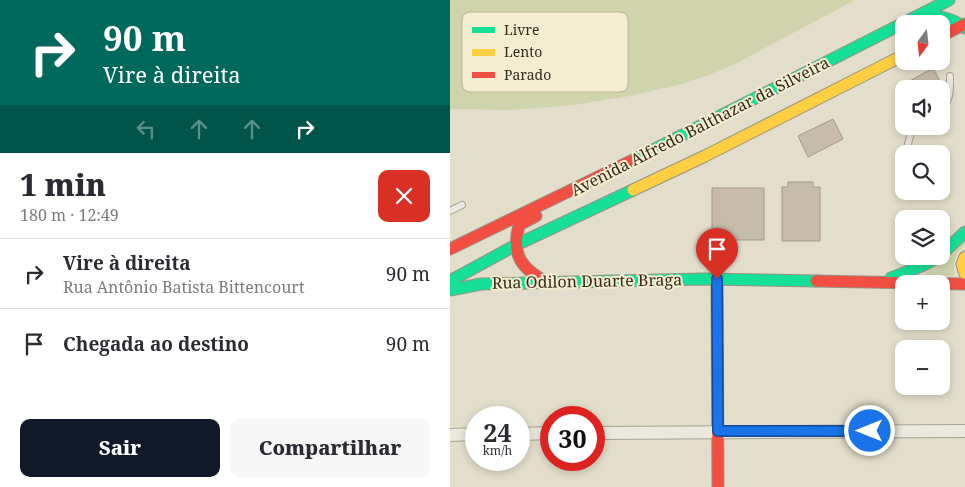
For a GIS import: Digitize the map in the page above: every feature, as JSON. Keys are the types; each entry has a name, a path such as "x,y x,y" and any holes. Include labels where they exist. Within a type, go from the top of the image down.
{"main road":[{"name":"Avenida Alfredo Balthazar da Silveira","path":"922,15 949,0"},
{"path":"950,20 964,26"},
{"path":"950,32 964,26"},
{"name":"Avenida Alfredo Balthazar da Silveira","path":"450,249 607,173 895,29"},
{"name":"Avenida Alfredo Balthazar da Silveira","path":"450,281 516,245 705,156 895,60"},
{"path":"548,282 537,278 527,270 518,255 516,238 519,225 601,180 607,173"},
{"name":"Rua Odilon Duarte Braga","path":"950,246 965,232"},
{"path":"965,258 962,264 965,274"},
{"name":"Rua Odilon Duarte Braga","path":"874,282 908,273 922,265"},
{"path":"717,279 718,487"},
{"name":"Rua Odilon Duarte Braga","path":"450,290 481,284 717,279 949,282 965,284"}],"street":[{"path":"605,433 965,431"},
{"path":"450,435 465,434"}],"lane":[{"path":"450,211 462,205"}],"green space":[{"path":"450,0 855,0 735,64 682,84 630,96 573,105 512,110 450,109"},
{"path":"965,241 965,245 959,251 956,258 954,266 955,275 924,274 935,265 950,265 950,253"}],"building":[{"path":"929,70 934,70 939,80 912,80"},
{"path":"833,119 843,139 808,157 798,136"},
{"path":"788,182 813,182 813,187 820,187 820,241 782,241 782,187 788,187"},
{"path":"712,188 764,188 764,240 712,240"}],"traffic: fast":[{"path":"635,159 949,0"},
{"path":"950,20 965,28"},
{"path":"450,281 516,245 633,190"},
{"path":"950,246 965,232"},
{"path":"891,278 924,265"},
{"path":"450,290 481,284 703,279 816,281"}],"traffic: slow":[{"path":"633,190 705,156 895,60"},
{"path":"965,257 962,264 965,274"}],"traffic: jam":[{"path":"950,32 965,24"},
{"path":"450,249 635,159"},
{"path":"536,216 519,225 516,244 517,252 525,266 547,282"},
{"path":"717,279 718,487"},
{"path":"816,281 965,284"}],"route":[{"path":"717,279 718,431 870,431"}]}
